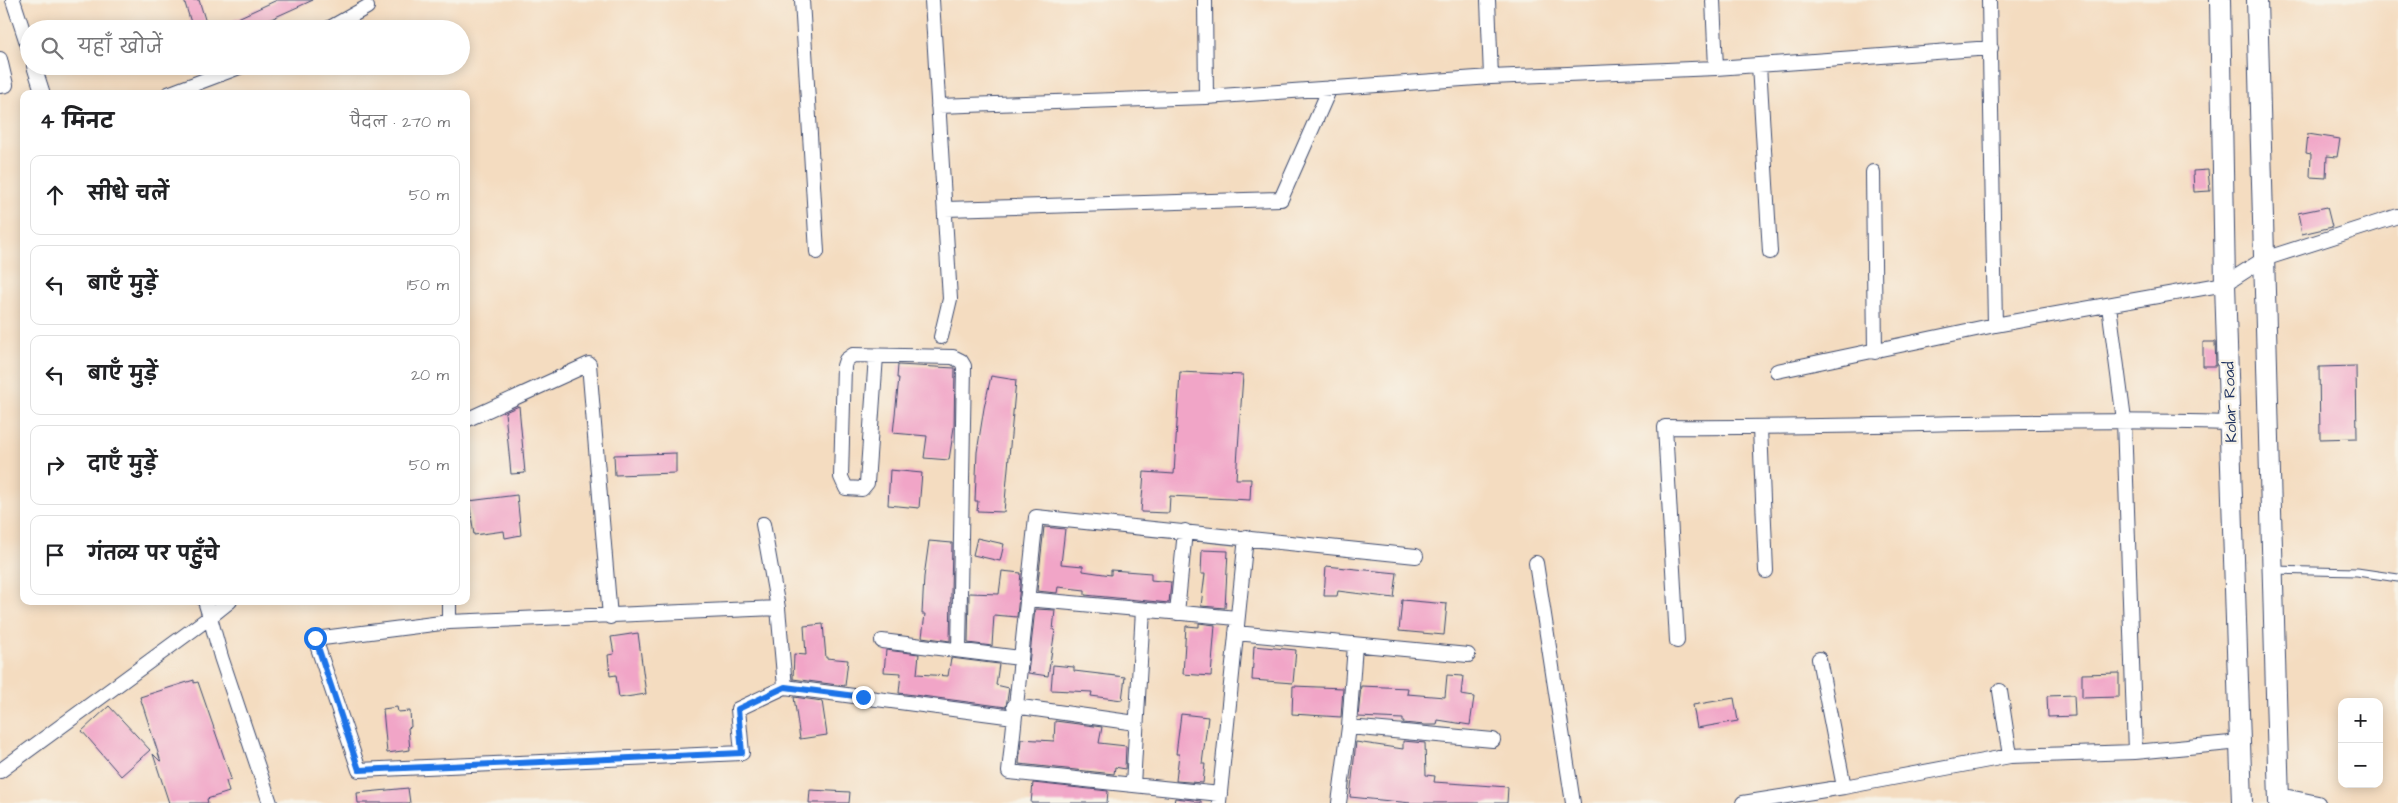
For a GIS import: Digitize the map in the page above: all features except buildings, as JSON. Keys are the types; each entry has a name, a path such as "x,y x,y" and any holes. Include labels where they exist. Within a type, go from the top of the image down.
{"main road":[{"name":"Kolar Road","path":"2220,0 2225,284 2242,803"},
{"path":"2257,0 2279,799"}],"street":[{"path":"13,0 20,21"},
{"path":"802,0 817,252"},
{"path":"932,0 950,299 941,338"},
{"path":"1204,0 1206,97"},
{"path":"1488,0 1491,77"},
{"path":"1713,0 1716,68"},
{"path":"1989,0 1995,325"},
{"path":"345,20 367,8"},
{"path":"938,106 1206,97 1491,77 1716,68 1991,48"},
{"path":"0,59 6,85 0,86"},
{"path":"1760,65 1770,252"},
{"path":"37,75 42,90"},
{"path":"179,90 218,75"},
{"path":"944,209 1282,199 1330,88"},
{"path":"1873,172 1875,352"},
{"path":"1777,371 1875,352 1995,325 2225,284 2264,259 2398,216"},
{"path":"2109,306 2124,420 2135,752"},
{"path":"876,356 867,483 862,489 855,491 846,488 841,477 844,366 846,360 853,355 953,357 961,361 964,366 960,650"},
{"path":"470,418 589,364 610,617"},
{"path":"1677,641 1665,427 1760,428 2124,420 2230,423"},
{"path":"1760,428 1766,571"},
{"path":"1246,537 1220,798 1133,785 1009,772 1036,517 1246,537 1416,556"},
{"path":"763,524 778,608 785,687"},
{"path":"1177,613 1185,531"},
{"path":"1536,563 1574,803"},
{"path":"1027,599 1237,618"},
{"path":"207,605 221,657 270,803"},
{"path":"0,771 225,605"},
{"path":"449,605 450,622"},
{"path":"778,608 610,617 450,622 315,638 359,770 742,753 738,709 785,687 1136,723"},
{"path":"1133,785 1143,610"},
{"path":"1236,633 1468,655"},
{"path":"882,641 1020,658"},
{"path":"1339,803 1349,728 1355,645"},
{"path":"1819,659 1844,787"},
{"path":"2000,691 2010,756"},
{"path":"1349,728 1493,740"},
{"path":"1742,803 1844,787 2010,756 2135,752 2240,742"},
{"path":"2279,799 2318,803"}],"lane":[{"path":"2273,570 2357,572 2398,578"}],"route":[{"path":"315,638 359,770 742,753 738,709 785,687 863,697"}]}
